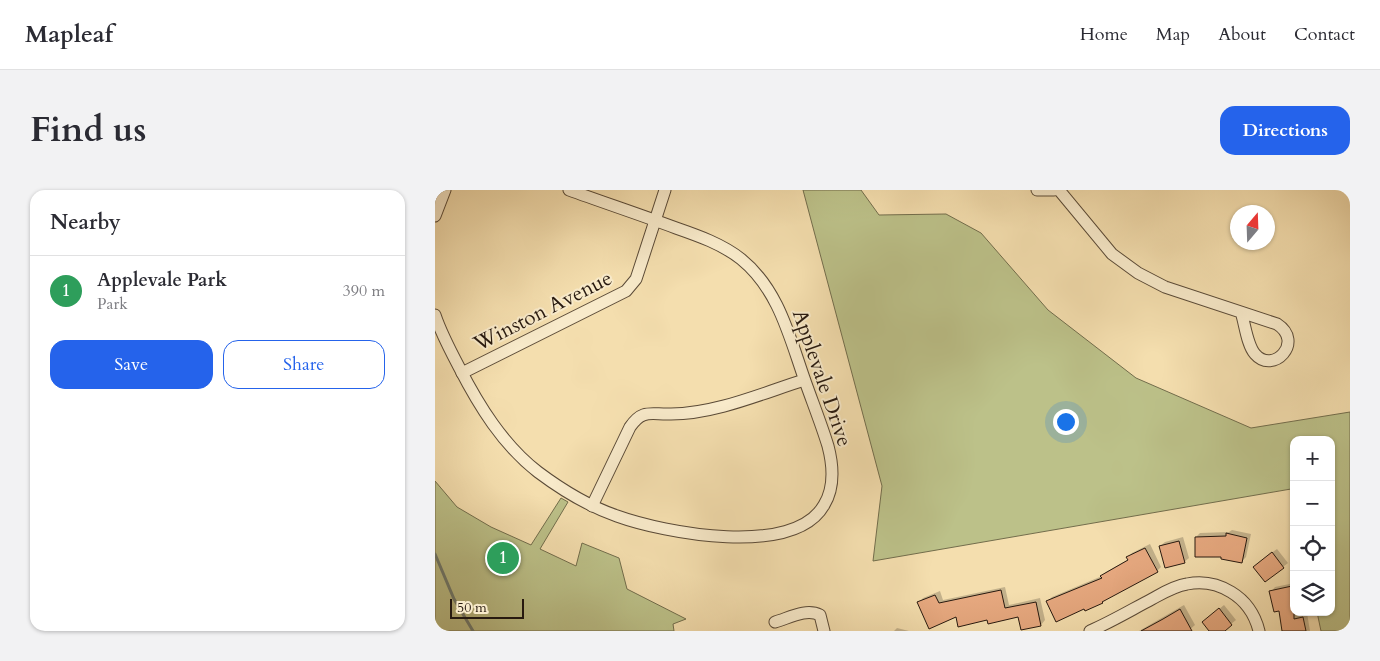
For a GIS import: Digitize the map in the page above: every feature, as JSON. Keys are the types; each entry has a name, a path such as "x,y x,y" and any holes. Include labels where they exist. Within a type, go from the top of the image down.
{"street":[{"path":"435,216 445,190"},
{"name":"Applevale Drive","path":"435,316 446,343 492,424 536,471 591,506 644,525 678,532 719,537 785,532 808,522 817,514 825,505 832,482 828,446 781,313 765,286 751,268 733,253 706,239 569,190"},
{"name":"Winston Avenue","path":"462,373 626,291 636,279 665,190"},
{"path":"1037,190 1054,190"},
{"path":"1059,190 1112,254 1138,273 1165,287 1241,312 1277,324 1283,327 1287,333 1288,346 1281,356 1276,359 1264,360 1254,353 1241,312"},
{"path":"591,506 630,427 637,418 649,414 672,414 718,408 804,380"},
{"path":"1091,631 1169,590 1197,583 1206,583 1225,588 1241,599 1253,614 1259,631"},
{"path":"775,622 808,612 815,612 820,615 825,631"}],"green space":[{"path":"803,190 861,190 879,215 946,214 981,233 1048,310 1136,378 1251,428 1350,412 1350,631 1321,631 1318,616 1335,616 1335,436 1290,436 1290,489 873,561 882,486"},
{"path":"435,481 457,507 491,527 531,545 561,498 568,502 540,549 576,566 582,543 619,558 627,589 686,619 673,624 674,631 435,631"}],"building":[{"path":"1226,533 1247,538 1242,563 1221,559 1221,557 1195,557 1195,537 1226,536"},
{"path":"1179,541 1185,563 1165,568 1159,546"},
{"path":"1145,548 1158,572 1103,603 1085,611 1084,609 1056,622 1046,601 1102,578 1100,576 1128,560 1126,557"},
{"path":"1272,552 1284,568 1265,582 1253,567"},
{"path":"1290,586 1290,616 1294,616 1294,619 1303,617 1306,631 1282,631 1279,611 1274,612 1269,591"},
{"path":"1001,590 1005,608 1036,602 1041,626 1021,630 1018,617 988,624 987,620 958,627 956,617 929,629 917,602 935,595 939,603"},
{"path":"1219,608 1232,625 1225,631 1209,631 1202,622"},
{"path":"1180,609 1192,631 1141,631 1163,619"}],"waterway":[{"path":"435,554 454,599 473,631"}],"place":[{"name":"Applevale Park","path":"503,558"}]}
